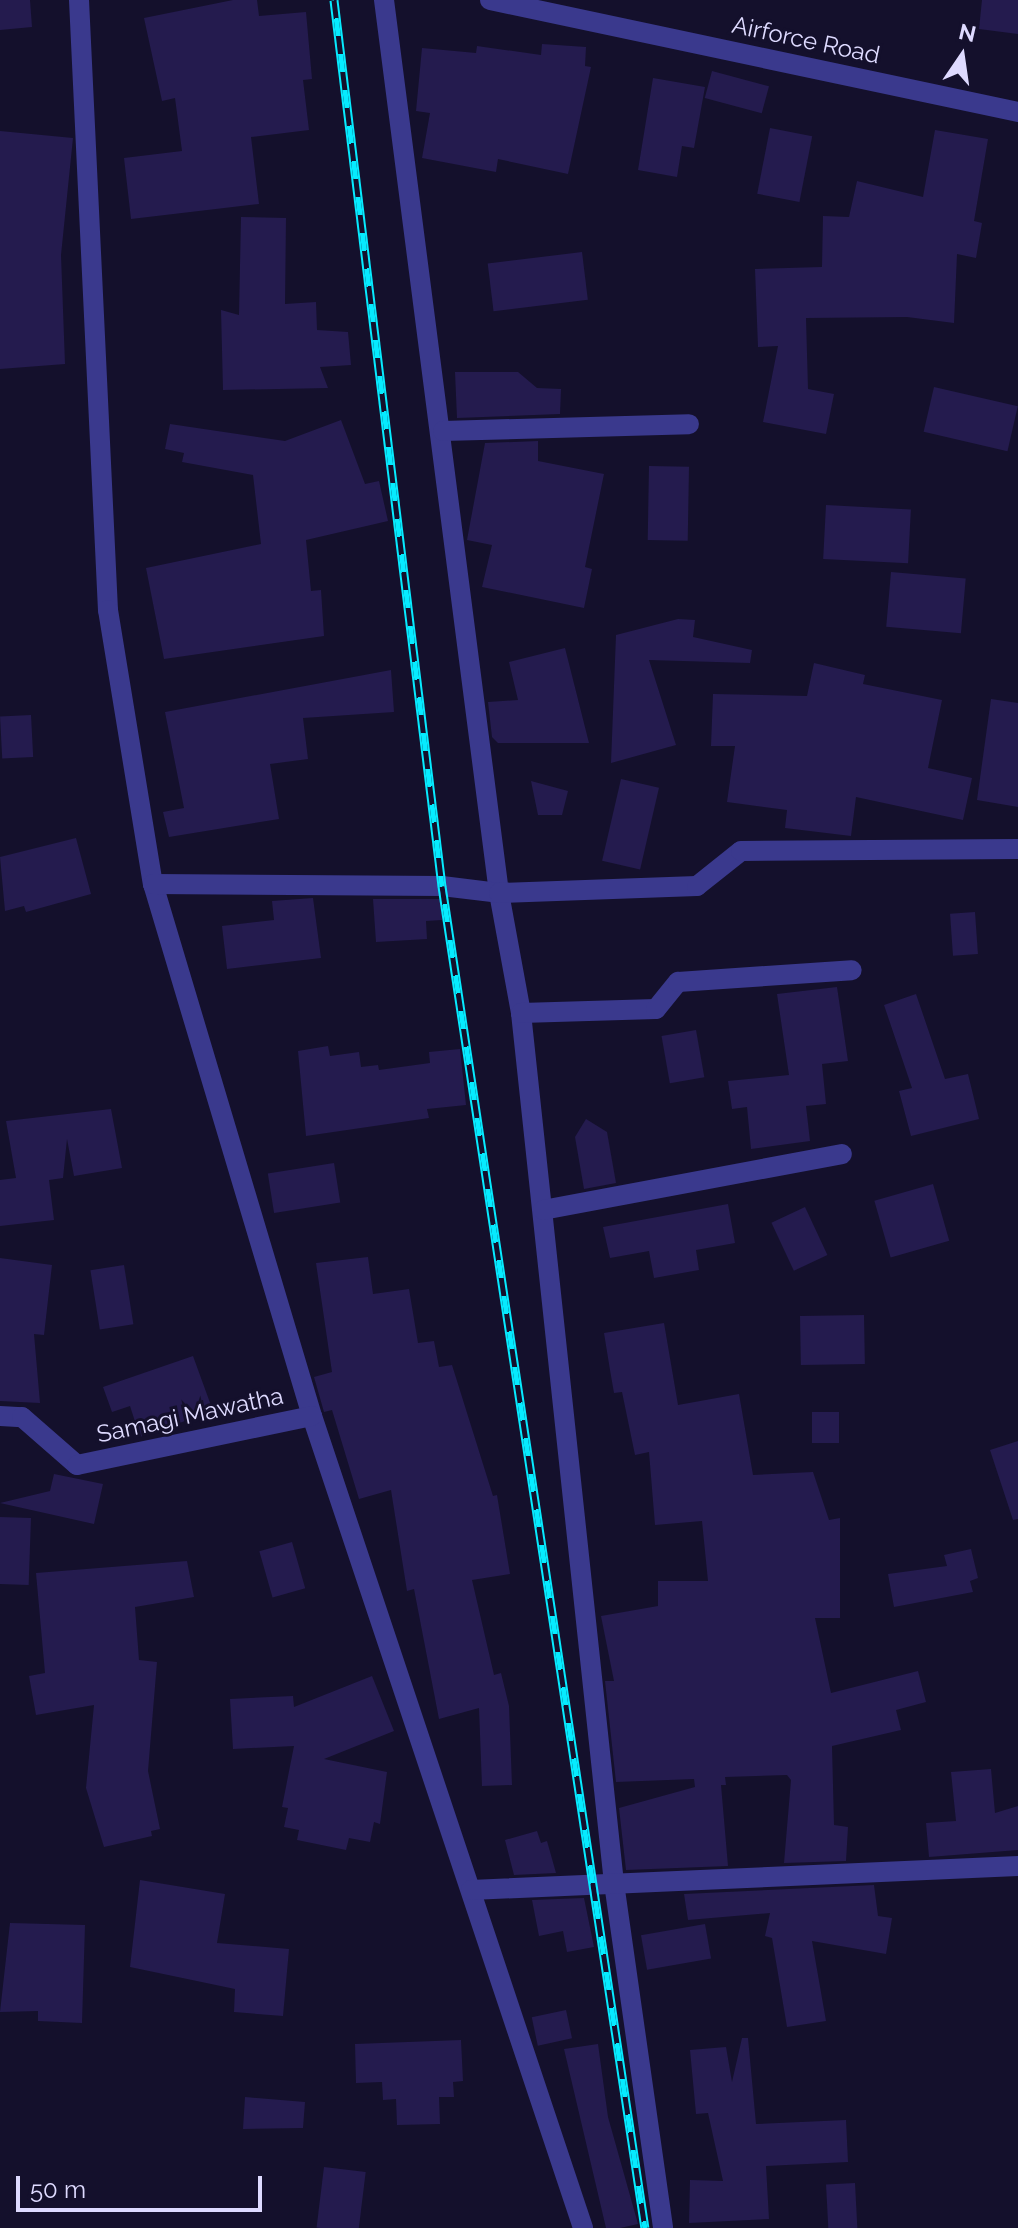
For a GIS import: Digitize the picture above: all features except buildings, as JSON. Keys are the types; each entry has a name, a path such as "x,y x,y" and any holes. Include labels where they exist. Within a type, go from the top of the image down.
{"street":[{"path":"79,0 108,610 153,884 312,1416 583,2228"},
{"path":"384,0 443,431 499,893 521,1013 614,1883 663,2228"},
{"name":"Airforce Road","path":"490,0 1018,112"},
{"path":"443,431 689,424"},
{"path":"153,884 442,886 499,893 697,886 741,851 1018,849"},
{"path":"521,1013 656,1009 678,982 852,970"},
{"path":"543,1210 842,1154"},
{"name":"Samagi Mawatha","path":"0,1416 22,1417 77,1465 312,1416"},
{"path":"471,1890 1018,1866"}],"railway":[{"path":"334,0 442,886 645,2228"}]}
